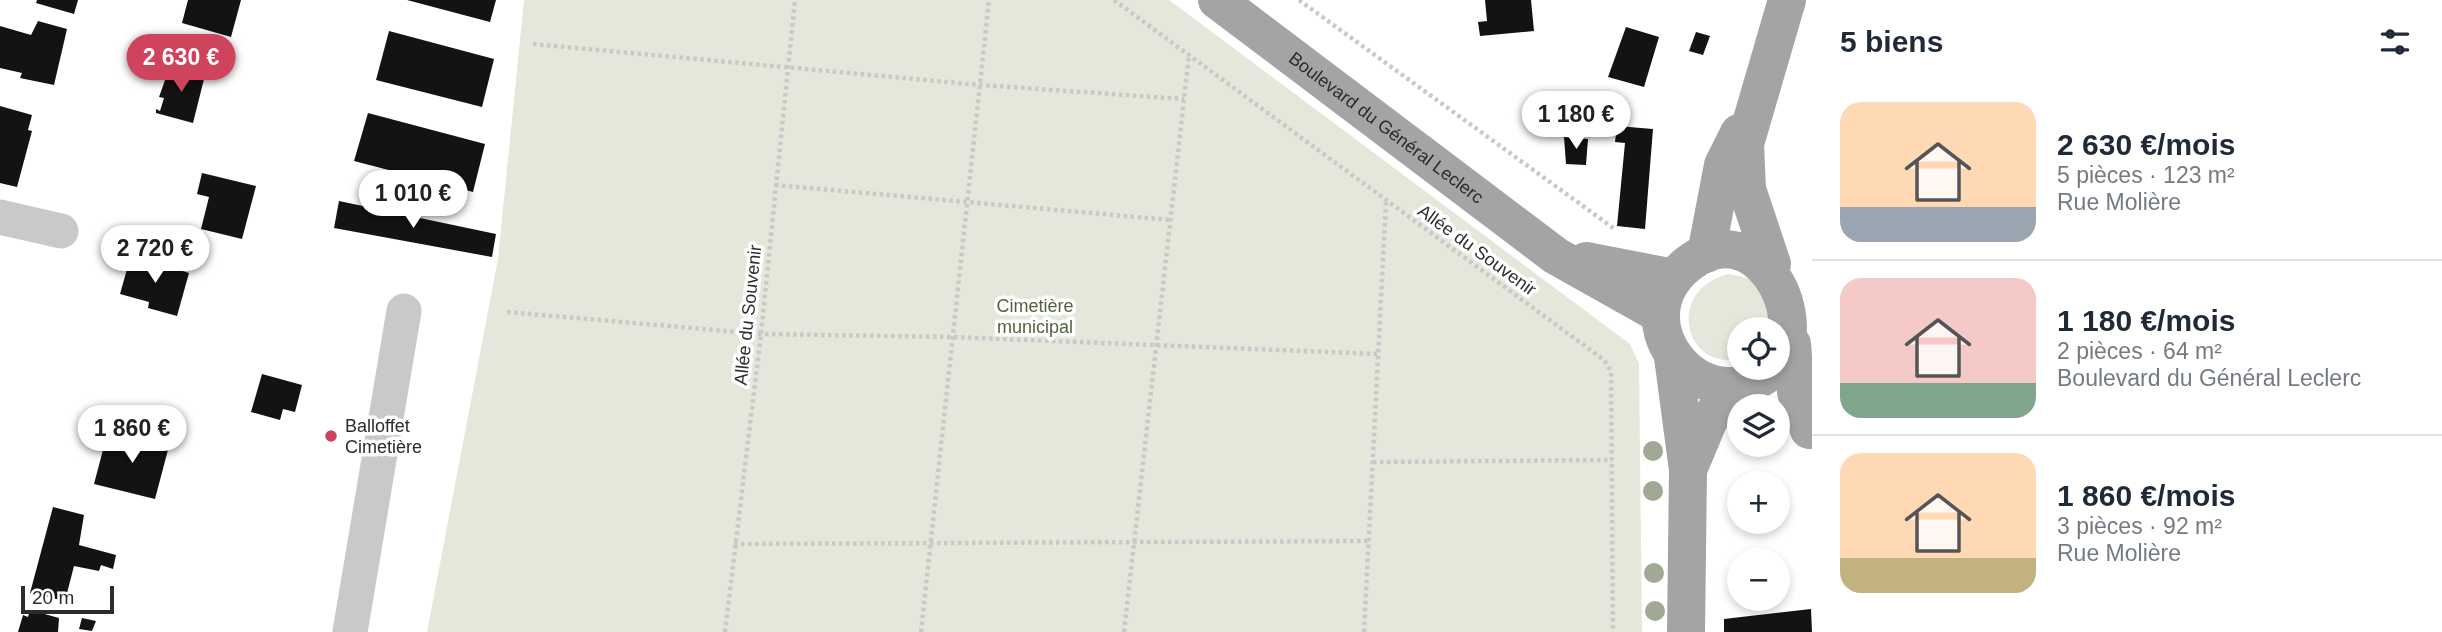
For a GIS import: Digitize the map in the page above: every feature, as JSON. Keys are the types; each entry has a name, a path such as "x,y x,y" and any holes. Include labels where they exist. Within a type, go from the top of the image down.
{"main road":[{"name":"Boulevard du Général Leclerc","path":"1217,0 1556,256 1661,315"},
{"path":"1787,0 1745,144 1747,189 1772,264 1786,281 1795,301 1797,323 1790,337"},
{"path":"1706,254 1723,165 1760,90"},
{"path":"1686,632 1688,470 1673,357 1663,337 1661,315 1667,289 1658,275 1706,254 1740,250 1772,264"},
{"name":"Boulevard du Général Leclerc","path":"1556,256 1658,275"},
{"path":"1673,357 1699,379 1727,379"},
{"path":"1768,380 1810,431"},
{"path":"1768,380 1796,392 1810,431"},
{"path":"1688,470 1709,420 1768,380"}],"street":[{"path":"0,217 61,231"},
{"path":"350,632 370,446 404,311"}],"path":[{"name":"Allée du Souvenir","path":"725,632 761,334 795,0"},
{"path":"921,632 989,0"},
{"name":"Allée du Souvenir","path":"1114,0 1604,360 1611,371 1613,632"},
{"path":"1299,0 1648,254 1658,275"},
{"path":"533,44 980,85 1184,99"},
{"path":"1125,632 1189,55"},
{"path":"775,185 1170,220"},
{"path":"1364,632 1386,201"},
{"path":"507,312 761,334 953,337 1378,354"},
{"path":"1373,462 1612,460"},
{"path":"734,544 1368,541"}],"green space":[{"name":"Cimetière municipal","path":"524,0 1169,0 1630,344 1639,364 1642,632 427,632 498,259"},
{"path":"1728,274 1741,276 1758,285 1766,298 1770,317 1727,317 1727,359 1705,353 1695,341 1689,327 1689,311 1696,296 1708,283"}],"building":[{"path":"37,0 78,0 74,14 36,3"},
{"path":"188,0 241,0 231,37 182,23"},
{"path":"407,0 496,0 490,22"},
{"path":"1485,0 1531,0 1534,31 1480,36 1478,22 1487,21"},
{"path":"38,21 67,29 54,85 20,78 22,73 0,68 0,26 31,35"},
{"path":"1626,27 1659,37 1644,87 1608,77"},
{"path":"389,31 494,59 482,107 376,80"},
{"path":"1696,32 1710,36 1703,55 1689,51"},
{"path":"170,66 205,75 193,123 156,113 156,109 160,111 164,98 159,97"},
{"path":"0,106 32,115 28,130 32,131 17,187 0,183"},
{"path":"368,113 485,144 473,192 354,161"},
{"path":"1617,126 1653,129 1645,229 1617,226 1625,143 1615,142"},
{"path":"1564,137 1588,139 1586,165 1566,164"},
{"path":"202,173 256,186 242,239 201,229 209,197 197,194"},
{"path":"339,201 496,234 492,257 334,228"},
{"path":"131,255 189,273 177,316 148,308 149,302 120,294"},
{"path":"262,374 302,385 295,412 283,409 280,420 251,412"},
{"path":"108,431 169,446 155,499 94,484"},
{"path":"53,507 84,515 79,545 116,555 113,569 101,565 99,571 74,566 65,601 30,593"},
{"path":"1811,609 1812,632 1724,632 1724,619"},
{"path":"30,610 59,618 58,632 18,632 23,615 28,617"},
{"path":"82,618 96,621 92,631 79,629"}],"place":[{"name":"Balloffet Cimetière","path":"331,436"}]}
